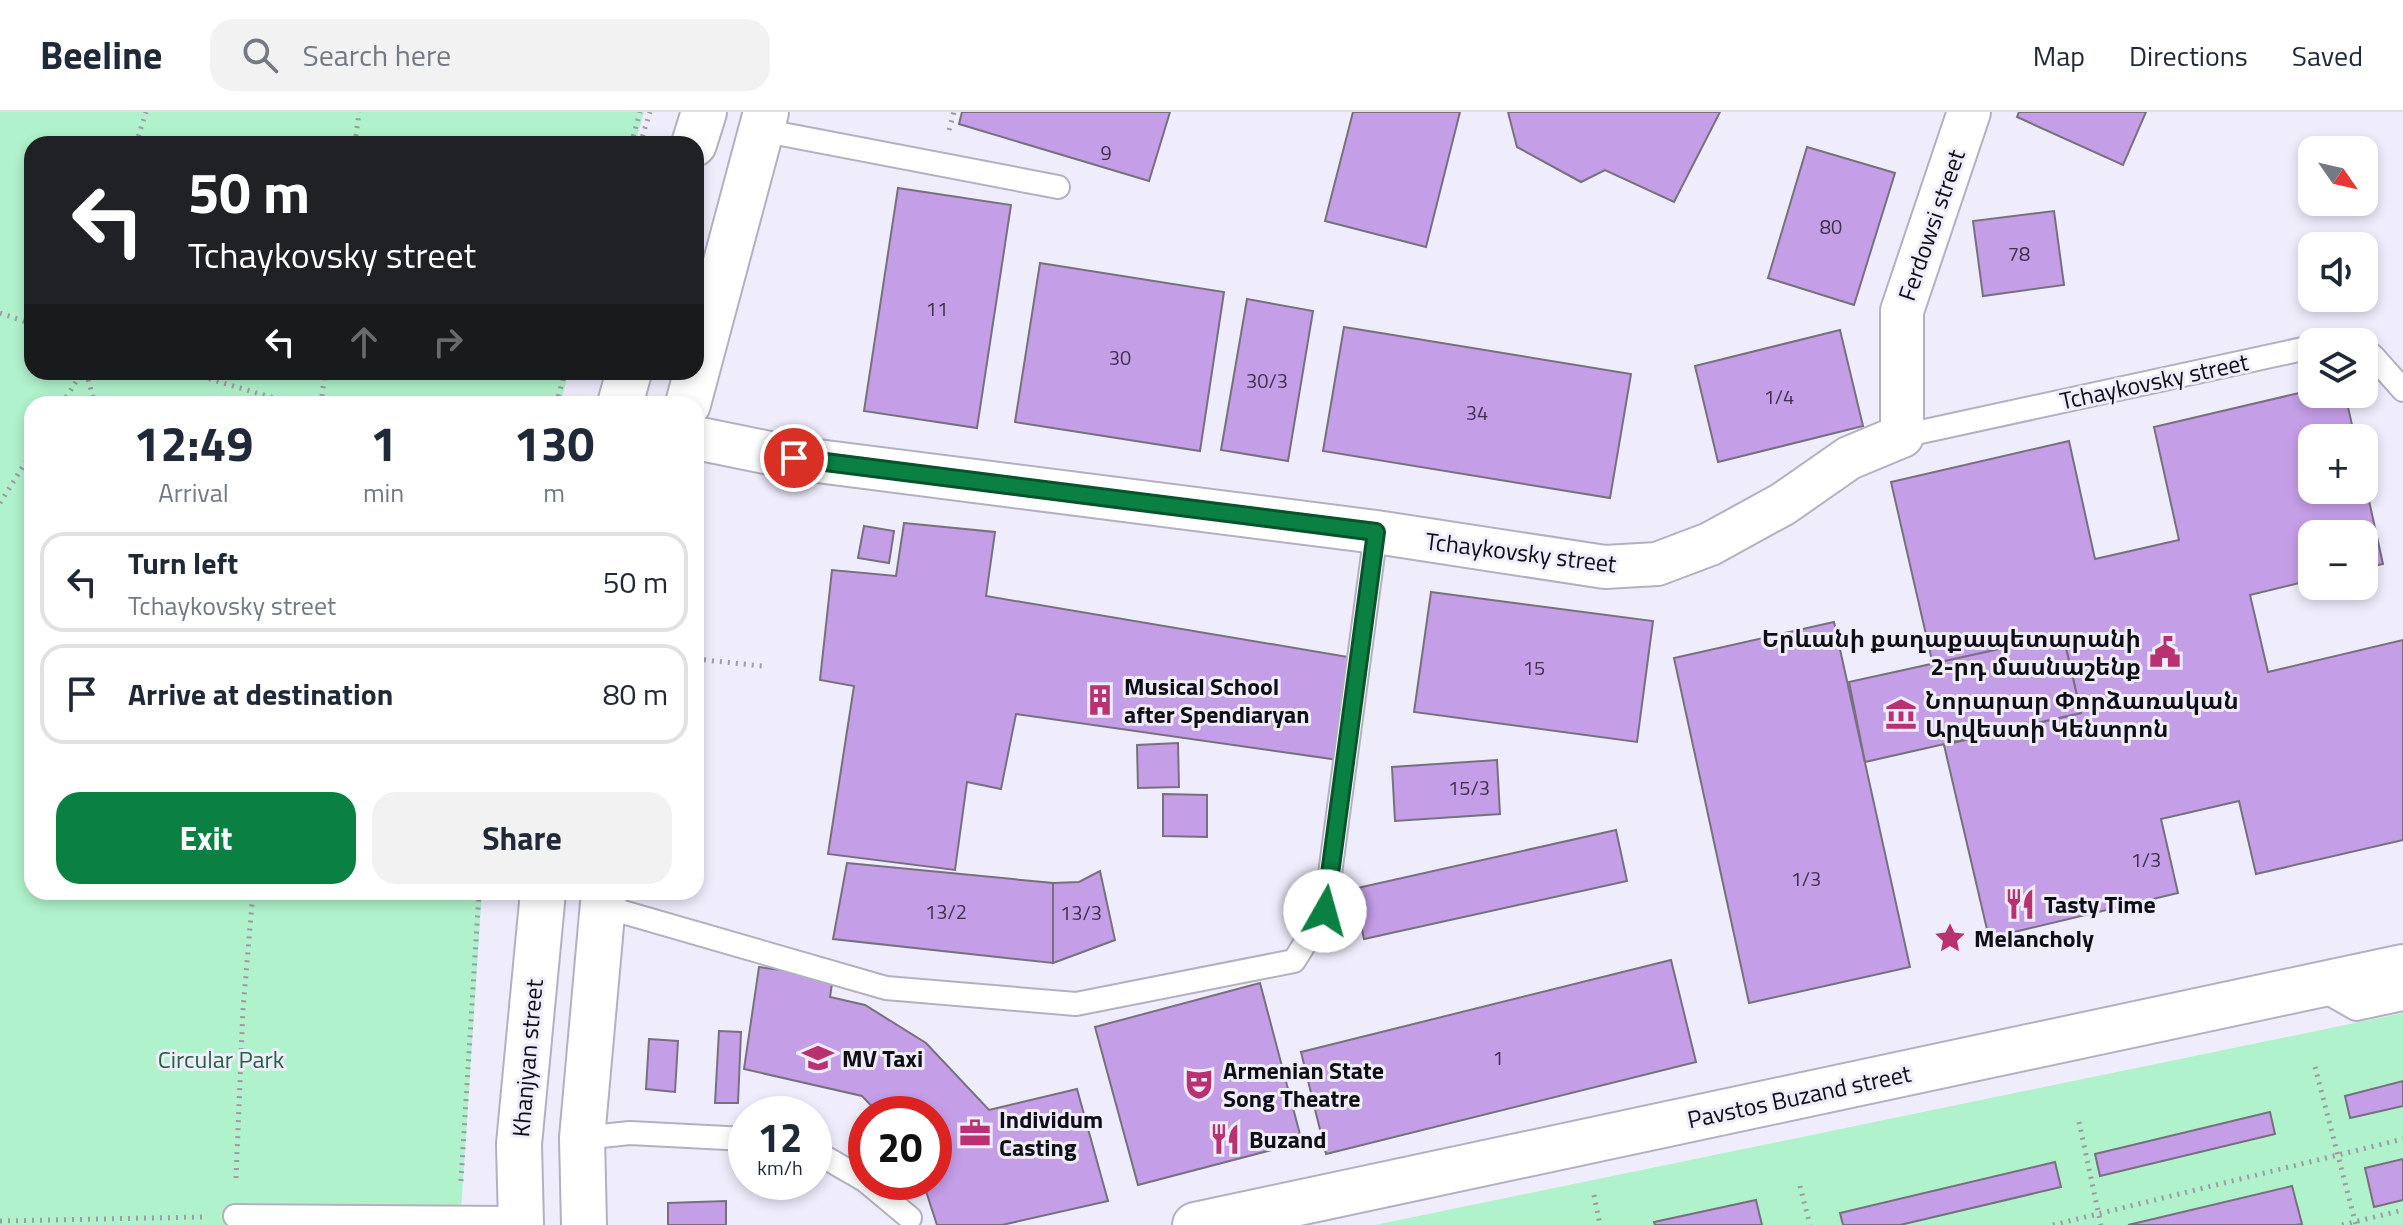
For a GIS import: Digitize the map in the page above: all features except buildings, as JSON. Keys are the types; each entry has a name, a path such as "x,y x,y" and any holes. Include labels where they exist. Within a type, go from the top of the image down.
{"street":[{"path":"696,136 704,112"},
{"name":"Ferdowsi street","path":"1902,436 1902,311 1969,112"},
{"path":"704,344 763,121"},
{"name":"Tchaykovsky street","path":"704,440 794,458 1376,532 1605,567 1657,564 1710,544 1783,504 1849,458 1902,436"},
{"name":"Khanjyan street","path":"521,1222 519,1144 542,900"},
{"path":"584,1225 582,1138 603,900"},
{"name":"Pavstos Buzand street","path":"1195,1225 2403,967"}],"lane":[{"path":"763,121 1058,187"},
{"name":"Tchaykovsky street","path":"1902,436 2298,350"},
{"path":"2378,362 2403,390"},
{"path":"606,900 886,988 1076,1004 1294,961 1325,911 1376,532"},
{"path":"2315,985 2356,1009 2403,999"},
{"path":"582,1138 630,1133 728,1138"},
{"path":"888,1200 910,1218"},
{"path":"235,1216 459,1218 521,1222"}],"path":[{"path":"138,136 146,112"},
{"path":"356,136 359,112"},
{"path":"633,136 640,112"},
{"path":"0,313 24,321"},
{"path":"213,380 267,396"},
{"path":"0,503 24,465"},
{"path":"704,660 762,666"},
{"path":"0,1221 235,1216 243,1009 252,900"},
{"path":"459,1218 478,900"},
{"path":"478,907 493,907"},
{"path":"2315,1067 2356,1223"},
{"path":"2079,1122 2101,1225"},
{"path":"2053,1225 2403,1139"},
{"path":"1800,1186 1810,1225"},
{"path":"1594,1195 1600,1225"},
{"path":"2342,1225 2403,1210"}],"green space":[{"name":"Circular Park","path":"0,112 644,112 637,136 24,136 24,380 567,380 562,396 24,396 24,900 481,900 460,1225 0,1225"},
{"path":"2403,1013 2403,1225 1375,1225"}],"place":[{"name":"Երևանի քաղաքապետարանի 2-րդ մասնաշենք","path":"2165,652"},
{"name":"Musical School after Spendiaryan","path":"1100,700"},
{"name":"Նորարար Փորձառական Արվեստի Կենտրոն","path":"1901,714"},
{"name":"Tasty Time","path":"2020,904"},
{"name":"Melancholy","path":"1950,938"},
{"name":"MV Taxi","path":"818,1058"},
{"name":"Armenian State Song Theatre","path":"1199,1084"},
{"name":"Individum Casting","path":"975,1133"},
{"name":"Buzand","path":"1225,1139"}],"route":[{"path":"794,458 1376,532 1325,911"}]}
